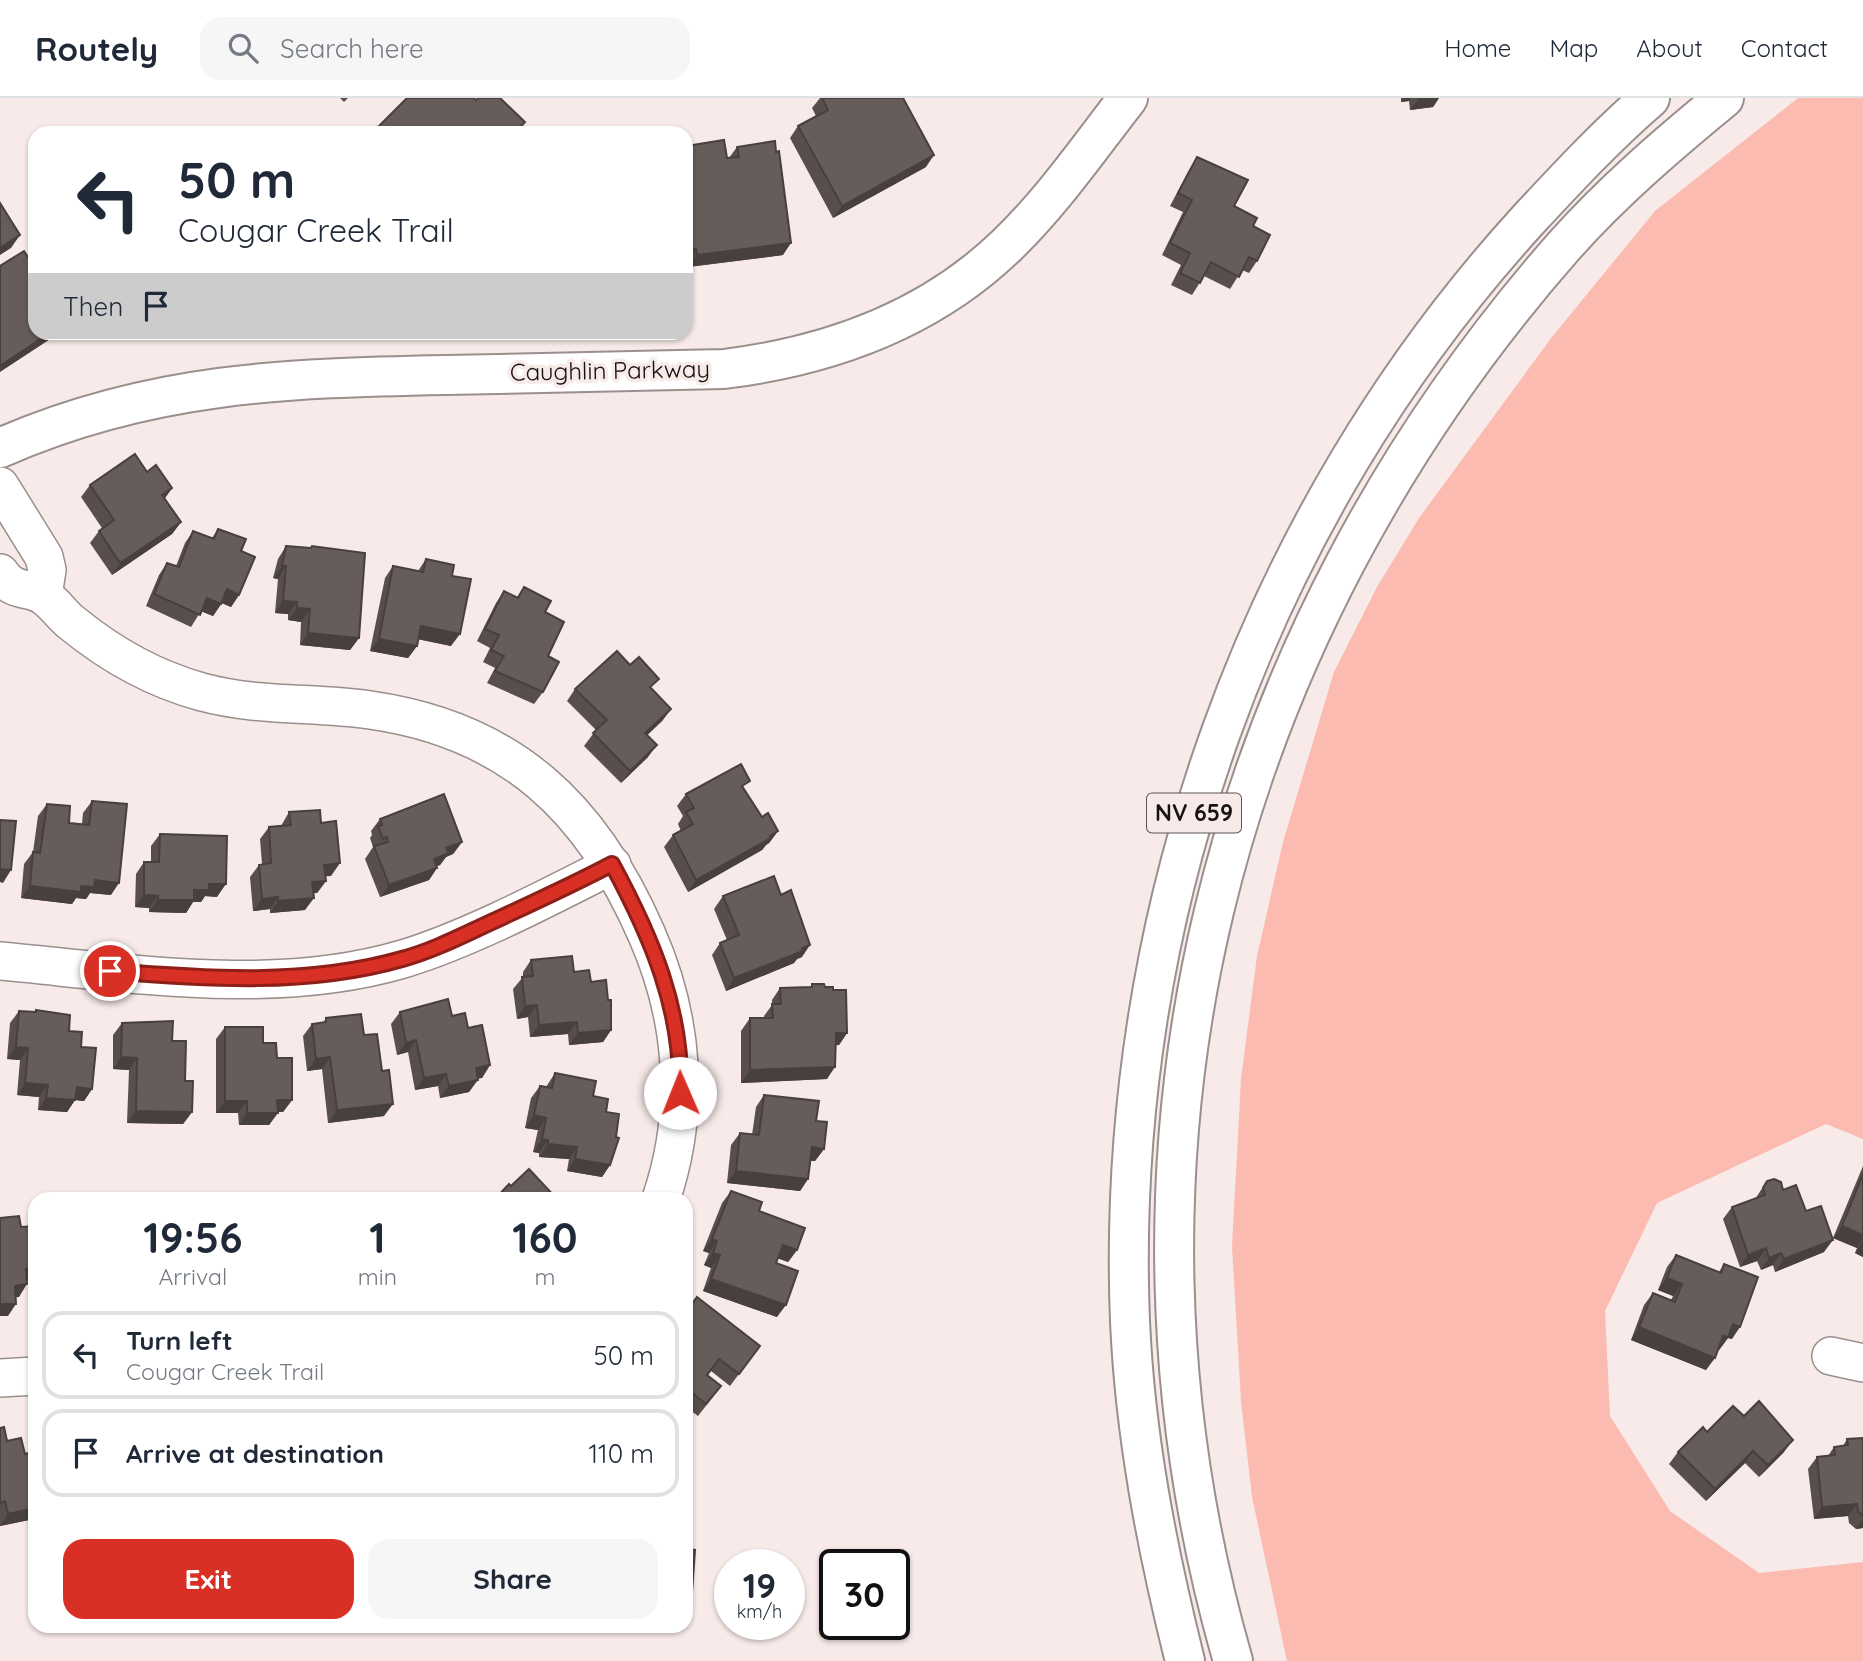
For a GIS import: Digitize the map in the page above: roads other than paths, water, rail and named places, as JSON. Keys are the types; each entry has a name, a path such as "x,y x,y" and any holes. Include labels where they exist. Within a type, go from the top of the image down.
{"main road":[{"name":"Caughlin Parkway","path":"0,448 128,403 238,384 334,377 724,369 770,363 836,348 888,326 931,303 1006,246 1039,210 1128,98"},
{"name":"NV 659","path":"1185,1661 1161,1562 1140,1436 1130,1321 1130,1204 1139,1090 1155,974 1186,837 1217,738 1261,627 1315,516 1367,428 1478,275 1555,191 1650,98"},
{"name":"NV 659","path":"1233,1661 1213,1590 1190,1469 1177,1348 1174,1283 1183,1077 1213,909 1242,806 1285,687 1330,590 1392,476 1463,370 1566,244 1657,153 1724,98"}],"street":[{"path":"0,486 44,557 47,570 43,595"},
{"path":"0,573 15,589 43,595 93,639 128,662 176,683 240,700 369,709 410,717 485,742 550,787 577,816 612,864 636,908 657,956 674,1013 681,1069 679,1117 670,1172 663,1192"},
{"path":"0,961 205,976 317,975 357,969 402,959 440,946 612,864"},
{"path":"0,1378 28,1376"}]}
